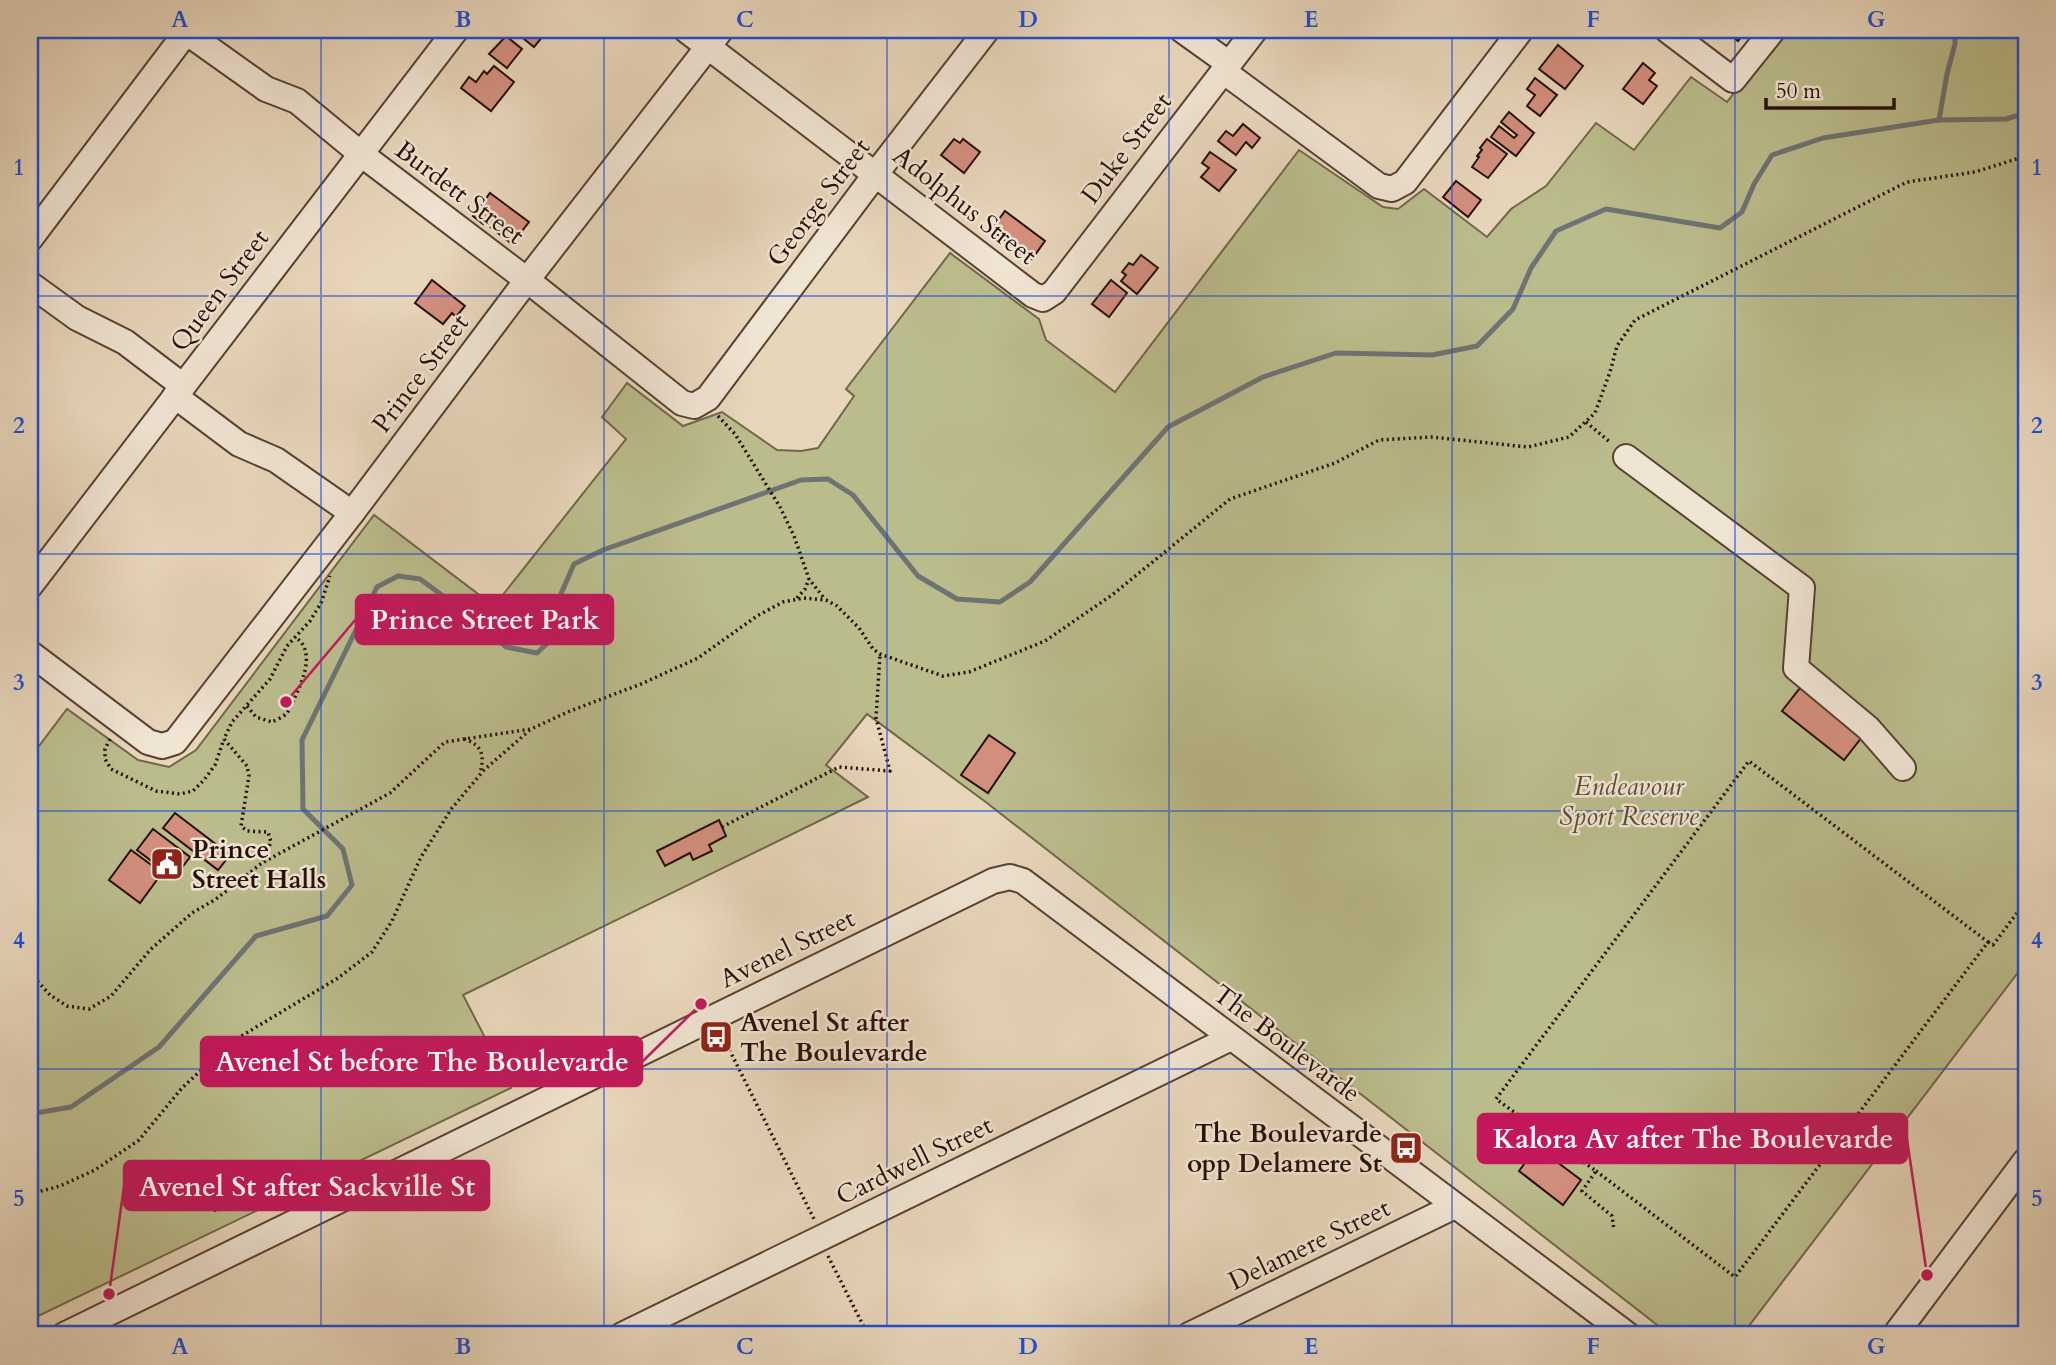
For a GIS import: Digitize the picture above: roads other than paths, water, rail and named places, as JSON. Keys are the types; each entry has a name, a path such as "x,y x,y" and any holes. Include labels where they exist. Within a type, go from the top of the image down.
{"street":[{"name":"Queen Street","path":"30,586 456,30"},
{"name":"Adolphus Street","path":"686,30 714,38 876,174 1033,295 1042,299"},
{"name":"George Street","path":"699,403 708,398 987,30"},
{"path":"1182,30 1225,67 1379,186 1392,189 1405,182 1521,30"},
{"name":"Duke Street","path":"1042,299 1054,292 1255,30"},
{"path":"1667,30 1733,80 1773,30"},
{"name":"Burdett Street","path":"187,31 266,89 298,101 361,154 527,280 682,403 699,403"},
{"path":"30,239 187,31"},
{"name":"Prince Street","path":"30,653 148,742 162,746 175,742 714,38"},
{"path":"30,284 78,318 125,342 239,444 276,460 352,513"},
{"path":"1626,457 1802,588 1796,668 1868,728 1903,768"},
{"name":"Avenel Street","path":"64,1335 996,879 1010,877"},
{"name":"The Boulevarde","path":"1010,877 1023,881 1628,1335"},
{"name":"Cardwell Street","path":"622,1335 1231,1038"},
{"path":"1895,1335 2026,1160"},
{"name":"Delamere Street","path":"1189,1335 1455,1206"}],"waterway":[{"path":"1939,120 1955,44 1955,30"},
{"path":"30,1114 71,1107 159,1047 256,936 327,916 352,885 343,849 303,809 302,740 377,587 398,576 420,579 480,623 506,647 537,653 553,638 554,610 574,564 603,550 801,480 828,479 853,495 918,576 957,599 1000,602 1030,582 1168,427 1263,377 1336,353 1432,355 1477,346 1513,309 1531,268 1556,231 1606,209 1720,228 1742,212 1754,184 1772,155 1823,138 1939,120 2006,119 2026,113"}],"place":[{"name":"Prince Street Park","path":"286,702"},
{"name":"Prince Street Halls","path":"167,864"},
{"name":"Avenel St before The Boulevarde","path":"701,1004"},
{"name":"Avenel St after The Boulevarde","path":"716,1037"},
{"name":"The Boulevarde opp Delamere St","path":"1406,1148"},
{"name":"Kalora Av after The Boulevarde","path":"1927,1275"},
{"name":"Avenel St after Sackville St","path":"109,1294"}],"park label":[{"name":"Endeavour Sport Reserve","path":"1629,801"}]}
